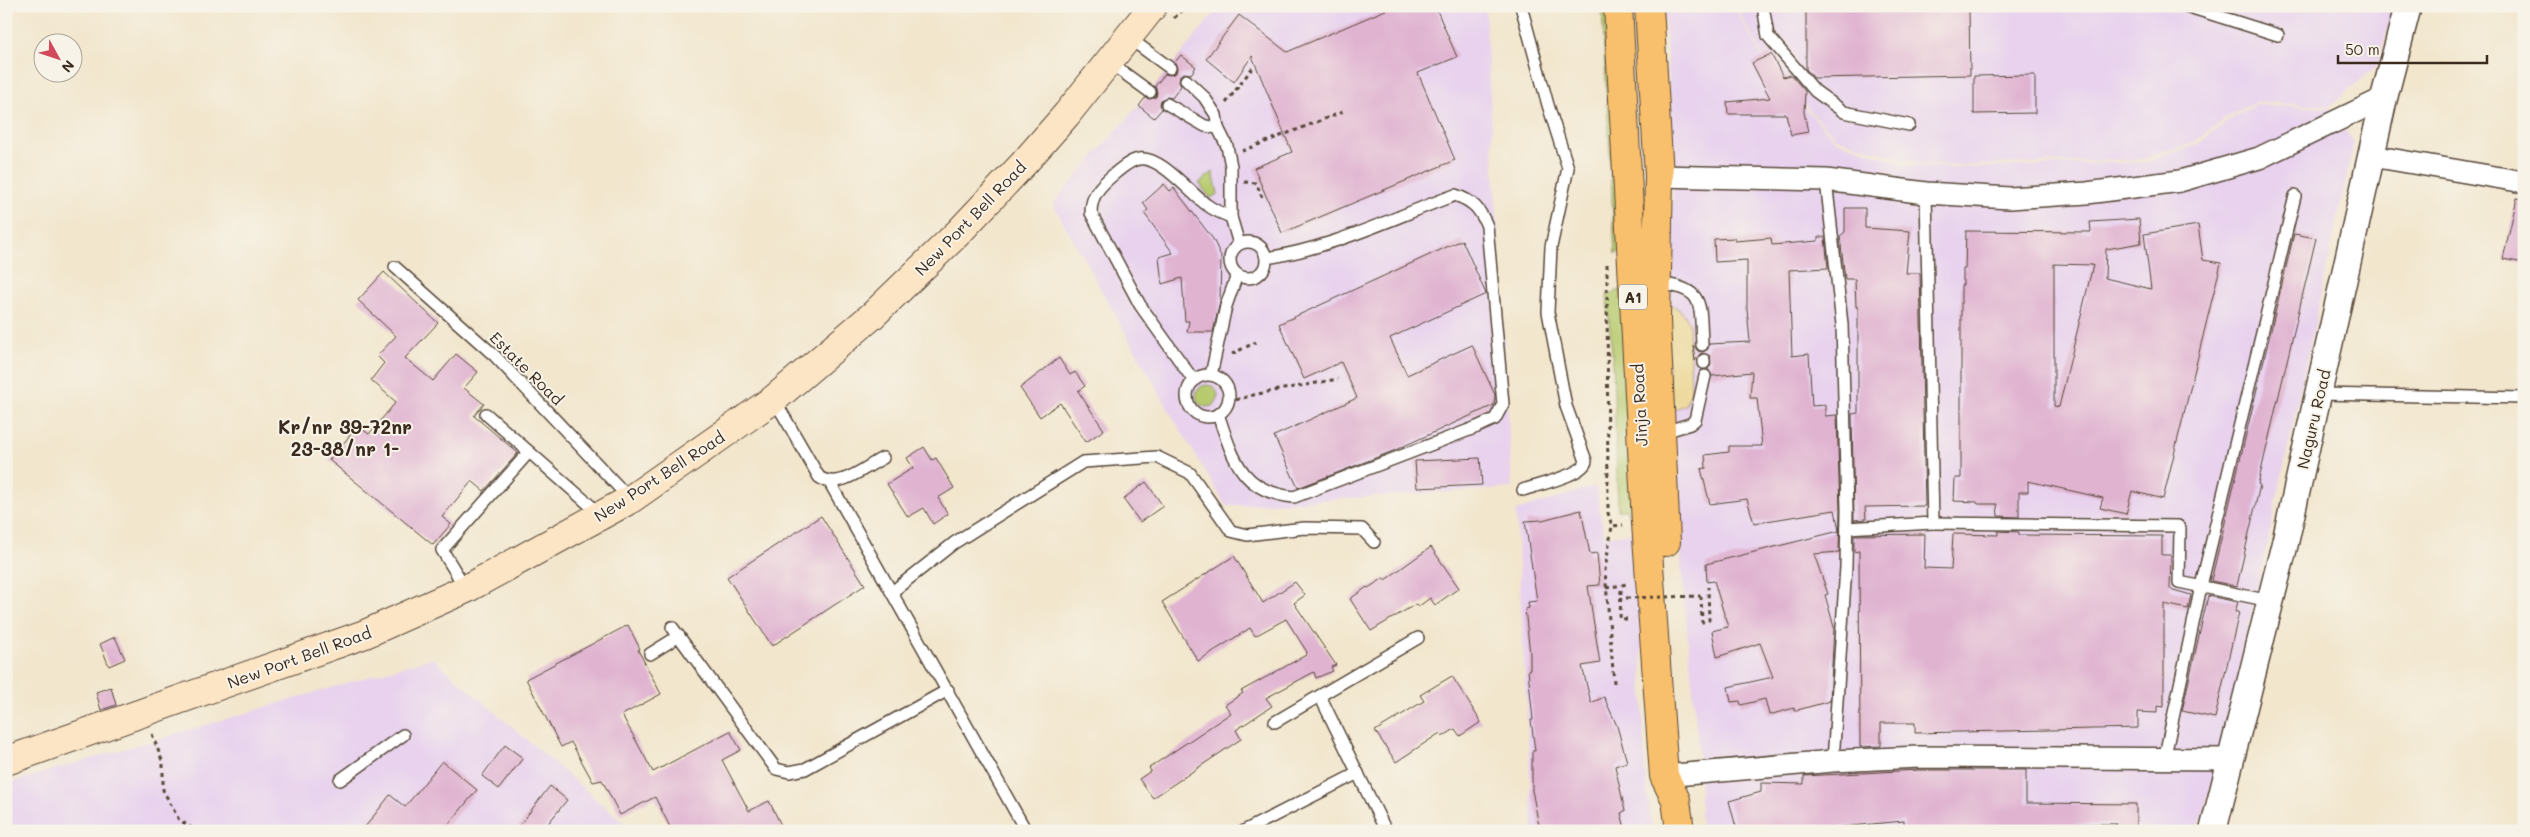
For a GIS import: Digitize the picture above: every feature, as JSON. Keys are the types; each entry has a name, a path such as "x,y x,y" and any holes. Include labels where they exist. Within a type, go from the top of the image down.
{"highway":[{"name":"Jinja Road","path":"1618,6 1646,524 1673,783 1680,831"},
{"name":"Jinja Road","path":"1649,6 1659,176 1655,283 1673,783"}],"main road":[{"name":"New Port Bell Road","path":"6,760 365,634 466,589 630,499 774,399 873,315 958,233 1024,163 1129,38 1153,6"}],"street":[{"name":"Naguru Road","path":"2213,831 2319,394 2384,98 2408,6"},
{"path":"1659,176 1826,180 1926,193 2010,198 2087,193 2180,181 2259,158 2384,98"},
{"path":"2372,156 2524,182"},
{"path":"1673,783 1833,761 1919,757 2232,759"}],"lane":[{"path":"1521,6 1548,105 1568,168 1551,247 1548,312 1566,406 1586,461 1583,469 1574,474 1523,490"},
{"path":"1763,6 1768,36 1815,91 1844,112 1909,125"},
{"path":"2186,6 2278,36"},
{"path":"1129,38 1170,68"},
{"path":"1109,62 1150,92"},
{"path":"1186,80 1204,97 1216,115 1218,128 1230,156 1231,217 1239,244"},
{"path":"1167,104 1205,126 1218,128"},
{"path":"1194,381 1140,305 1091,213 1091,202 1101,185 1119,170 1138,159 1150,160 1160,165 1208,206 1231,217"},
{"path":"1826,180 1842,324 1847,528 1833,761"},
{"path":"1926,193 1933,523"},
{"path":"1218,414 1234,461 1244,475 1269,492 1294,496 1477,427 1495,418 1503,404 1487,226 1479,209 1467,199 1456,195 1392,218 1325,246 1299,253 1266,258"},
{"path":"2164,760 2201,586 2295,196"},
{"path":"1253,242 1260,246 1266,258 1265,265 1257,276 1251,278 1237,275 1230,263 1230,256 1239,244 1253,242"},
{"name":"Estate Road","path":"395,267 495,356 630,499"},
{"path":"1211,375 1226,306 1237,275"},
{"path":"1655,283 1679,285 1696,297 1700,305 1702,345"},
{"path":"1211,375 1225,385 1229,393 1228,402 1218,414 1204,417 1191,409 1187,394 1194,381 1202,376 1211,375"},
{"path":"1661,433 1690,424 1695,420 1705,376"},
{"path":"2319,394 2524,398"},
{"path":"774,399 819,477 830,483 1026,831"},
{"path":"486,414 602,516"},
{"path":"466,589 442,550 529,452"},
{"path":"892,592 954,543 1083,462 1133,457 1157,458 1190,474 1231,531 1247,535 1304,528 1362,529 1374,542"},
{"path":"830,483 841,481 883,458"},
{"path":"1847,528 1933,523 2178,526 2180,529 2179,582 2270,601"},
{"path":"650,654 676,632 776,769 789,772 805,770 948,690"},
{"path":"1275,722 1418,638"},
{"path":"1320,696 1386,831"},
{"path":"340,780 403,735"},
{"path":"1244,831 1358,773"}],"path":[{"path":"1216,115 1253,67"},
{"path":"1230,156 1345,110"},
{"path":"1231,181 1256,183 1262,197"},
{"path":"1607,260 1608,513 1612,526 1605,570 1614,683"},
{"path":"1214,364 1256,342"},
{"path":"1228,402 1257,394 1338,379"},
{"path":"1612,526 1646,524"},
{"path":"1627,605 1626,598 1701,596 1702,622 1708,620 1708,587"},
{"path":"1621,590 1620,619 1627,619 1627,612"},
{"path":"144,712 163,763 163,790 179,820 197,831"}],"shaded area":[{"path":"1220,6 1485,6 1512,488 1226,506 1171,414 1053,204 1150,92"},
{"path":"1664,6 1733,6 1768,68 1836,141 1912,166 1957,168 2148,162 2162,155 2197,145 2225,122 2255,105 2330,108 2354,142 2225,740 2198,831 1701,831 1699,758 1682,573 1671,411 1669,267 1674,179"},
{"path":"1735,6 2394,6 2377,66 2330,106 2256,102 2224,119 2194,143 2158,153 2146,159 1953,166 1914,163 1836,138 1768,65"},
{"path":"1596,486 1604,537 1638,532 1645,772 1652,831 1533,831 1516,511"},
{"path":"432,658 633,831 6,831 6,784"}],"green space":[{"path":"1602,6 1610,6 1623,250 1615,254"},
{"path":"1213,172 1218,194 1210,198 1199,183"},
{"path":"1625,288 1636,510 1618,510 1613,365 1607,295"},
{"path":"1207,385 1215,388 1218,396 1215,404 1207,407 1199,404 1196,396 1199,388"}],"sand":[{"path":"1665,303 1679,310 1689,322 1691,393 1685,405 1671,411"}],"building":[{"path":"1395,6 1435,6 1457,57 1418,73 1455,160 1282,233 1254,168 1292,152 1252,56 1234,82 1206,59 1239,15 1287,52"},
{"path":"1806,6 1969,6 1970,75 1814,78 1806,69"},
{"path":"1771,54 1783,77 1791,75 1805,91 1804,112 1808,132 1791,135 1786,114 1728,114 1727,102 1770,98 1752,63"},
{"path":"1181,55 1196,67 1191,74 1184,73 1180,75 1179,82 1181,86 1172,98 1167,97 1161,100 1162,109 1154,118 1139,106 1145,98 1156,97 1155,86 1165,74 1176,73 1175,62"},
{"path":"2035,75 2035,113 1974,114 1974,76"},
{"path":"1164,184 1170,191 1174,188 1213,239 1221,256 1220,302 1213,332 1187,332 1189,321 1185,321 1182,278 1162,284 1159,257 1173,253 1144,213 1148,210 1143,203"},
{"path":"2517,198 2524,199 2524,263 2503,259"},
{"path":"1845,208 1865,208 1865,228 1910,231 1906,273 1920,273 1925,506 1865,507 1866,519 1854,520 1852,414 1858,413 1858,307 1856,307 1855,279 1845,279 1840,236 1845,232"},
{"path":"2139,219 2141,243 2106,249 2105,278 2151,289 2144,234 2198,225 2203,260 2221,263 2163,499 2132,491 2126,514 2100,508 2103,498 2028,481 2028,492 2019,492 2019,517 1998,516 1997,504 1954,501 1955,478 1961,478 1961,285 1963,285 1963,269 1965,269 1966,231 2091,232 2090,222","holes":["2054,264 2093,265 2059,407 2054,406"]},
{"path":"2294,234 2316,238 2258,484 2260,485 2237,586 2211,581"},
{"path":"1818,237 1825,237 1828,268 1789,270 1792,356 1809,354 1812,406 1825,405 1825,416 1837,415 1840,510 1839,552 1814,554 1828,594 1825,595 1834,627 1830,701 1794,711 1794,708 1769,715 1765,699 1741,705 1740,701 1731,702 1728,687 1773,677 1760,643 1717,657 1712,631 1728,627 1714,581 1707,582 1706,564 1839,531 1835,510 1754,523 1747,499 1710,504 1701,469 1706,468 1705,455 1729,452 1729,446 1762,446 1757,398 1750,398 1752,372 1712,376 1708,369 1711,363 1710,356 1701,353 1695,361 1693,345 1698,351 1703,352 1708,349 1709,344 1750,342 1747,309 1747,260 1715,262 1714,239 1735,238 1735,241 1771,238 1772,245 1818,241"},
{"path":"1462,240 1486,294 1390,338 1407,375 1472,345 1495,395 1494,405 1393,451 1298,488 1274,436 1357,398 1341,362 1304,379 1279,324"},
{"path":"384,272 438,323 405,358 433,381 456,354 478,372 464,388 484,404 474,416 518,453 484,491 472,481 442,517 451,524 433,545 329,460 358,426 369,434 396,402 371,380 384,363 377,356 396,336 358,300"},
{"path":"1059,358 1070,375 1075,372 1085,386 1078,391 1104,430 1086,442 1060,403 1040,417 1020,388"},
{"path":"924,447 932,460 936,458 954,488 938,498 948,514 933,524 924,508 908,517 887,484 913,468 907,458"},
{"path":"1480,458 1482,485 1417,488 1415,461"},
{"path":"1146,482 1163,506 1140,522 1123,499"},
{"path":"1581,510 1590,554 1597,553 1600,585 1588,586 1600,663 1582,666 1591,703 1604,697 1617,726 1627,762 1615,766 1625,811 1621,813 1625,828 1616,831 1540,831 1532,790 1532,751 1535,751 1528,670 1530,669 1530,654 1525,609 1529,608 1528,602 1537,601 1525,521 1542,520"},
{"path":"821,516 865,585 772,646 727,577"},
{"path":"1998,531 2019,532 2019,535 2162,536 2162,555 2171,555 2170,589 2191,595 2188,609 2164,604 2164,707 2157,706 2157,713 2138,712 2138,728 1915,733 1915,723 1881,723 1881,746 1860,747 1859,551 1854,552 1854,535 1925,534 1924,568 1951,569 1953,534 1998,535"},
{"path":"1431,547 1459,588 1435,605 1430,598 1418,607 1416,604 1371,631 1350,599 1367,587 1384,578 1385,580"},
{"path":"1234,556 1263,603 1295,582 1305,595 1294,603 1336,665 1331,667 1333,671 1316,678 1314,672 1266,698 1272,706 1236,730 1241,739 1153,798 1139,779 1151,771 1149,768 1231,713 1225,705 1243,693 1241,691 1306,655 1307,652 1286,619 1255,636 1250,628 1198,661 1162,602"},
{"path":"2208,596 2238,602 2235,612 2239,612 2215,718 2182,711"},
{"path":"628,625 640,649 638,650 661,694 622,715 653,772 730,731 741,750 722,760 749,811 769,801 784,831 672,831 655,797 620,815 602,780 593,782 571,742 561,747 526,679"},
{"path":"115,637 125,659 109,666 100,644"},
{"path":"1452,676 1481,722 1460,736 1455,729 1442,737 1440,733 1396,762 1375,731 1424,701 1420,695"},
{"path":"111,687 116,705 101,710 96,692"},
{"path":"505,745 523,758 499,789 482,776"},
{"path":"442,761 477,790 443,831 362,831 390,795 405,807"},
{"path":"1919,770 2026,770 2026,803 2136,804 2136,831 2115,831 2116,824 2074,824 2074,831 1904,831 1904,821 1799,831 1737,831 1729,801 1761,792 1761,783 1804,784 1804,776"},
{"path":"550,786 567,800 542,831 515,831"}],"district":[{"name":"Kr/nr 39-72nr 23-38/nr 1-","path":"345,437"}]}
